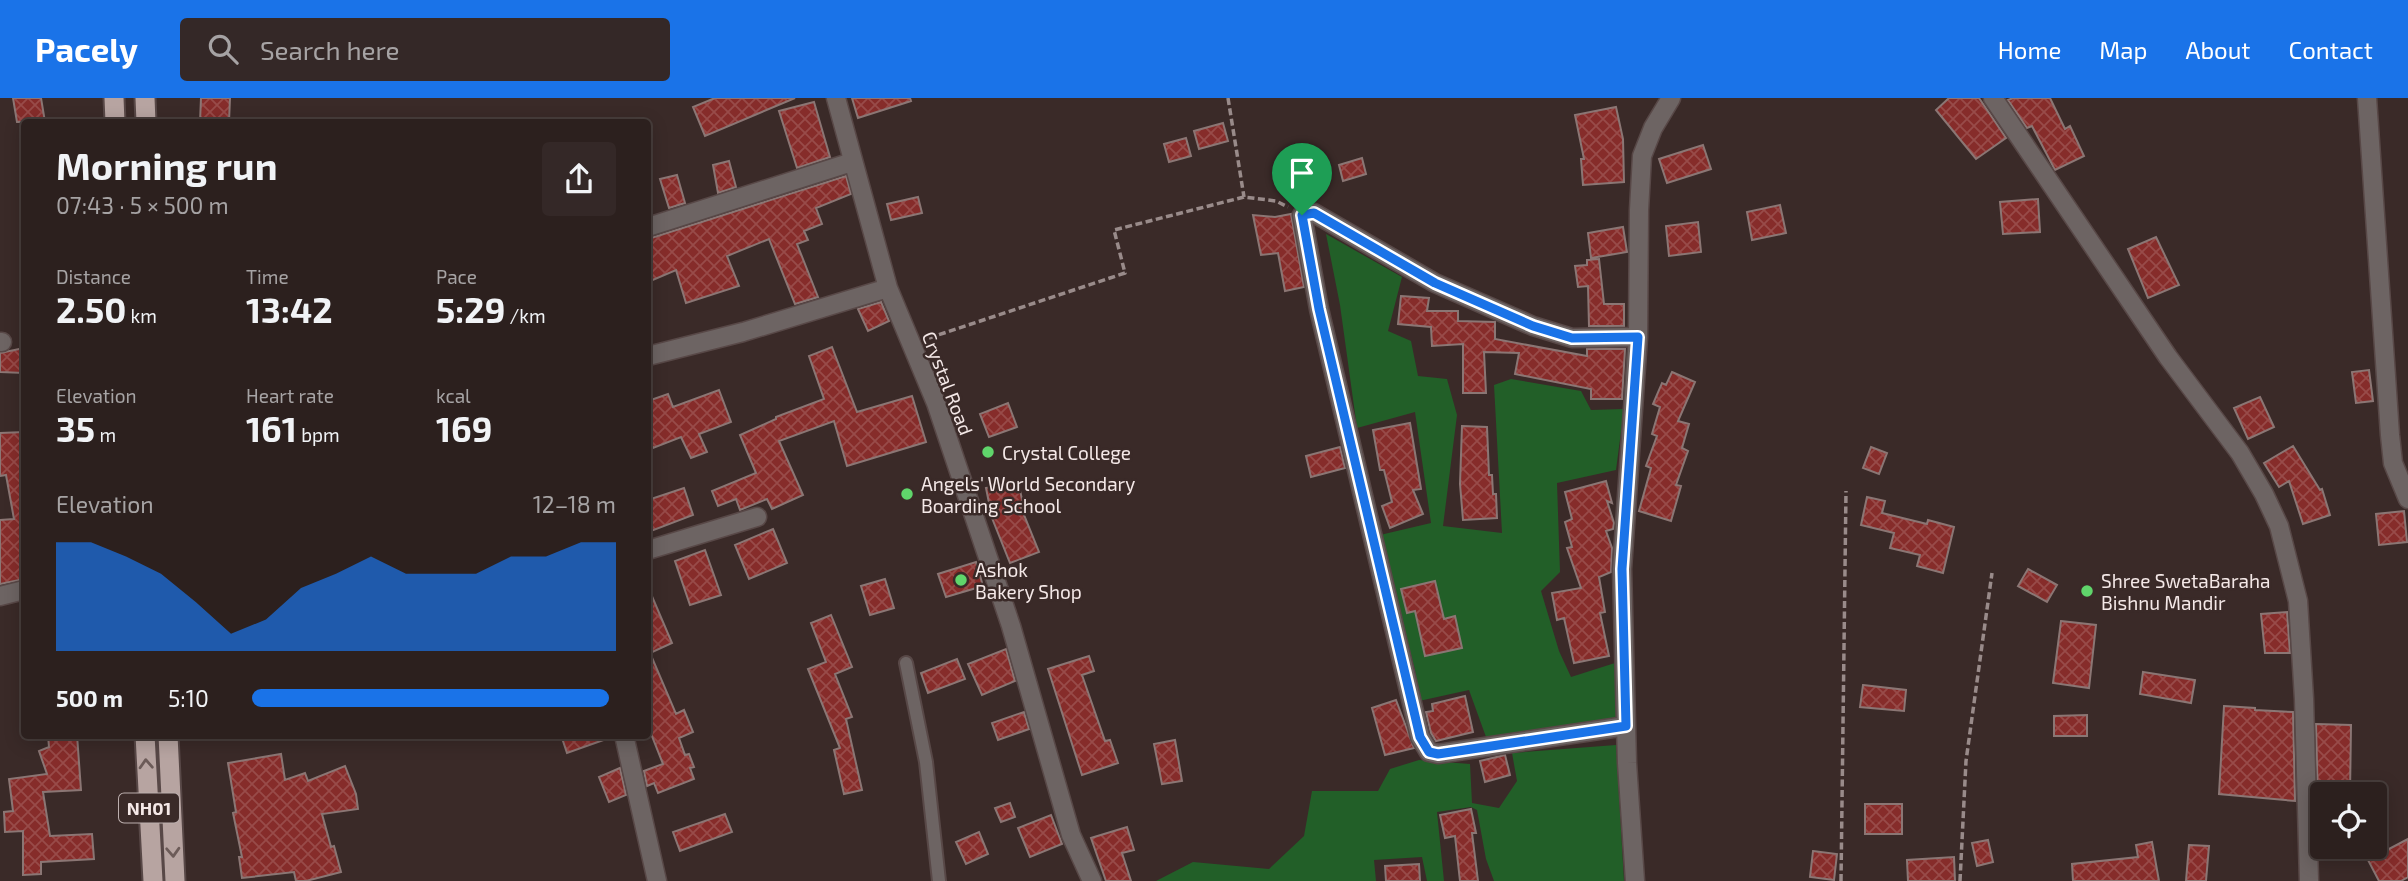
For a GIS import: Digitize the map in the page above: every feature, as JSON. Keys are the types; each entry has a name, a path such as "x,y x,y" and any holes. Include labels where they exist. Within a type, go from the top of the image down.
{"highway":[{"path":"114,98 115,119"},
{"path":"145,98 146,119"},
{"name":"NH01","path":"145,739 153,881"},
{"name":"NH01","path":"168,739 175,881"}],"street":[{"name":"Crystal Road","path":"836,98 888,288 936,403 1012,626 1072,835 1092,881"},
{"path":"1635,881 1626,726 1622,569 1638,337 1642,156 1653,128 1671,98"},
{"path":"1993,98 2168,357 2239,453 2264,494 2279,526 2298,601 2304,699 2309,881"},
{"path":"2367,98 2390,435 2393,463 2408,499"},
{"path":"651,226 852,162"},
{"path":"1626,726 1438,754 1429,752 1424,745 1319,309 1302,215 1314,213 1435,283 1533,326 1572,338 1638,337"},
{"path":"651,355 743,332 888,288"},
{"path":"651,549 757,517"},
{"path":"0,596 21,591"},
{"path":"625,739 657,881"}],"lane":[{"path":"906,663 926,762 939,881"}],"path":[{"path":"1228,98 1244,197"},
{"path":"914,350 930,338 1125,273 1114,230 1244,197 1276,201 1302,215"},
{"path":"1841,881 1846,491"},
{"path":"1960,881 1966,761 1992,573"}],"green space":[{"path":"1326,234 1402,277 1388,331 1411,341 1418,376 1447,379 1457,415 1443,526 1502,533 1494,385 1511,379 1581,391 1591,410 1624,409 1616,470 1557,483 1560,572 1541,591 1559,651 1571,677 1615,663 1618,719 1486,737 1469,690 1419,701 1415,670 1380,535 1431,523 1415,412 1357,428 1340,305"},
{"path":"1616,745 1624,881 1494,881 1486,859 1477,810 1471,807 1437,812 1444,881 1427,881 1422,857 1374,860 1376,881 1156,881 1193,862 1269,869 1304,836 1312,791 1378,791 1390,769 1419,760 1470,764 1472,803 1499,808 1517,781 1512,753"}],"building":[{"path":"13,98 41,98 44,119 21,119 21,122 17,122"},
{"path":"201,98 230,98 229,119 200,119"},
{"path":"715,98 795,98 705,136 693,107"},
{"path":"852,98 910,98 911,101 858,118"},
{"path":"1949,98 1979,98 2006,138 1976,159 1936,110"},
{"path":"2050,98 2065,129 2070,126 2084,156 2055,170 2032,126 2027,128 2008,100"},
{"path":"814,102 830,157 797,168 779,111"},
{"path":"1616,107 1623,139 1624,182 1583,185 1581,159 1584,159 1575,115"},
{"path":"1223,123 1228,141 1199,149 1194,131"},
{"path":"1186,138 1191,156 1169,162 1164,144"},
{"path":"1703,145 1711,169 1667,183 1659,159"},
{"path":"1362,158 1366,174 1343,181 1339,165"},
{"path":"729,161 736,187 718,193 713,165"},
{"path":"677,175 685,203 669,208 660,179"},
{"path":"846,176 851,194 816,208 822,224 804,231 808,240 797,244 818,297 795,304 769,239 727,256 739,286 686,303 676,270 651,281 651,238"},
{"path":"918,197 922,213 891,220 887,204"},
{"path":"2038,199 2040,232 2003,234 2000,202"},
{"path":"1780,205 1786,233 1752,240 1747,212"},
{"path":"1291,214 1304,287 1285,291 1278,253 1261,255 1253,215 1275,217"},
{"path":"1698,222 1701,252 1669,256 1666,226"},
{"path":"1623,227 1627,252 1591,258 1588,233"},
{"path":"2156,237 2179,285 2148,298 2128,249"},
{"path":"1599,259 1604,304 1624,304 1624,326 1589,326 1588,286 1578,287 1575,266 1587,265 1587,260"},
{"path":"1401,296 1429,298 1427,311 1458,311 1458,321 1495,322 1495,339 1587,356 1587,349 1625,349 1622,399 1591,399 1591,389 1515,374 1519,353 1484,352 1486,393 1463,393 1463,344 1432,346 1431,327 1398,324"},
{"path":"881,302 889,321 868,331 858,309"},
{"path":"832,347 857,412 912,396 926,442 847,466 834,421 779,441 803,495 772,509 767,499 740,510 736,499 718,506 712,491 756,473 740,435 776,417 824,399 809,356"},
{"path":"21,349 21,373 0,372 0,353"},
{"path":"2369,370 2373,401 2356,403 2352,372"},
{"path":"1672,372 1695,382 1678,421 1689,424 1682,448 1688,451 1676,485 1681,486 1671,521 1639,511 1651,468 1646,466 1657,436 1652,434 1660,407 1653,404 1662,383 1666,385"},
{"path":"719,390 731,422 699,434 707,452 691,458 681,437 653,448 651,400 668,394 673,407"},
{"path":"2260,397 2274,427 2248,439 2234,408"},
{"path":"1008,403 1017,427 989,437 980,414"},
{"path":"1410,423 1421,489 1413,490 1423,514 1390,528 1382,506 1392,502 1384,470 1380,470 1373,430"},
{"path":"1462,426 1487,427 1489,475 1492,475 1493,494 1496,494 1497,518 1463,520 1460,484"},
{"path":"21,432 21,580 0,584 0,520 14,519 6,475 0,476 0,433"},
{"path":"2293,446 2320,490 2322,489 2330,515 2303,524 2289,481 2279,487 2264,463"},
{"path":"1340,447 1345,468 1311,477 1306,456"},
{"path":"1871,447 1887,453 1879,474 1863,468"},
{"path":"1018,481 1023,504 1020,505 1039,552 1010,563 992,518 986,488"},
{"path":"1606,481 1612,503 1607,501 1614,523 1613,529 1606,531 1612,548 1611,572 1599,577 1605,612 1600,613 1609,656 1574,663 1564,618 1557,620 1552,593 1581,588 1567,548 1572,547 1565,522 1572,519 1565,492"},
{"path":"684,488 693,515 651,531 651,499"},
{"path":"1867,497 1885,501 1882,513 1927,524 1928,520 1954,527 1943,573 1917,566 1920,555 1890,548 1894,533 1861,525"},
{"path":"2404,511 2407,542 2379,545 2376,514"},
{"path":"773,529 787,563 749,579 735,545"},
{"path":"705,550 721,595 690,605 675,561"},
{"name":"Ashok Bakery Shop","path":"976,562 983,586 946,597 938,574"},
{"path":"2028,569 2057,585 2047,602 2018,586"},
{"path":"885,579 894,608 870,615 861,586"},
{"path":"1435,581 1444,619 1455,616 1462,648 1425,656 1415,611 1407,613 1401,589"},
{"path":"651,594 672,643 651,653"},
{"path":"2287,612 2290,653 2265,653 2261,614"},
{"path":"831,615 852,667 835,674 852,717 846,719 862,790 844,794 834,750 840,748 808,669 826,662 811,623"},
{"path":"2061,621 2096,625 2089,688 2053,683"},
{"path":"1006,649 1015,681 982,695 968,664"},
{"path":"651,655 676,714 684,710 693,732 679,738 685,755 689,754 694,767 690,768 694,779 658,793 654,783 647,786 644,771 663,764 651,734"},
{"path":"1089,656 1094,671 1082,675 1105,741 1110,740 1118,763 1082,775 1048,669"},
{"path":"957,659 965,679 928,693 921,673"},
{"path":"2143,672 2195,680 2191,703 2140,694"},
{"path":"1863,685 1906,690 1904,711 1860,707"},
{"path":"1465,696 1473,732 1436,741 1431,733 1426,712 1433,711 1432,704"},
{"path":"1396,700 1414,748 1385,755 1372,708"},
{"path":"2224,706 2293,712 2295,801 2219,794"},
{"path":"1024,712 1029,729 998,740 992,723"},
{"path":"2087,715 2087,736 2054,736 2054,716"},
{"path":"2316,724 2351,725 2350,782 2317,782"},
{"path":"48,739 77,739 81,790 43,792 50,836 92,834 94,859 41,862 41,874 23,875 23,831 5,832 4,812 13,811 9,779 47,774 39,751 49,747"},
{"path":"562,739 606,739 567,753"},
{"path":"1175,740 1182,781 1162,784 1154,744"},
{"path":"281,754 285,780 305,773 308,781 345,766 356,794 358,809 322,814 341,872 306,881 296,881 294,872 242,878 239,857 242,857 233,813 236,812 228,763"},
{"path":"1505,755 1510,775 1485,782 1480,761"},
{"path":"620,768 626,795 609,802 599,777"},
{"path":"1010,803 1015,817 1001,822 995,808"},
{"path":"1865,804 1902,804 1902,834 1865,834"},
{"path":"1471,809 1476,833 1472,833 1478,881 1460,881 1455,836 1445,838 1440,815"},
{"path":"725,814 732,832 680,851 673,832"},
{"path":"1051,815 1062,844 1030,857 1018,828"},
{"path":"1127,827 1134,850 1122,853 1131,881 1106,881 1091,838"},
{"path":"979,832 988,854 966,864 956,842"},
{"path":"2408,839 2408,877 2401,881 2379,881 2368,860 2387,859 2387,850"},
{"path":"1988,840 1993,862 1977,866 1972,843"},
{"path":"2152,842 2159,881 2073,881 2072,864 2138,857 2136,845"},
{"path":"2189,845 2209,846 2206,881 2186,881"},
{"path":"1813,851 1837,854 1834,880 1810,877"},
{"path":"1954,857 1955,881 1908,881 1907,860"},
{"path":"1419,864 1420,881 1386,881 1385,866"}],"place":[{"name":"Crystal College","path":"988,452"},
{"name":"Angels' World Secondary Boarding School","path":"907,494"},
{"name":"Ashok Bakery Shop","path":"961,580"},
{"name":"Shree SwetaBaraha Bishnu Mandir","path":"2087,591"}],"route":[{"path":"1314,213 1435,283 1533,326 1572,338 1638,337 1622,569 1626,726 1438,754 1429,752 1420,737 1319,309 1302,215 1314,213"}]}
